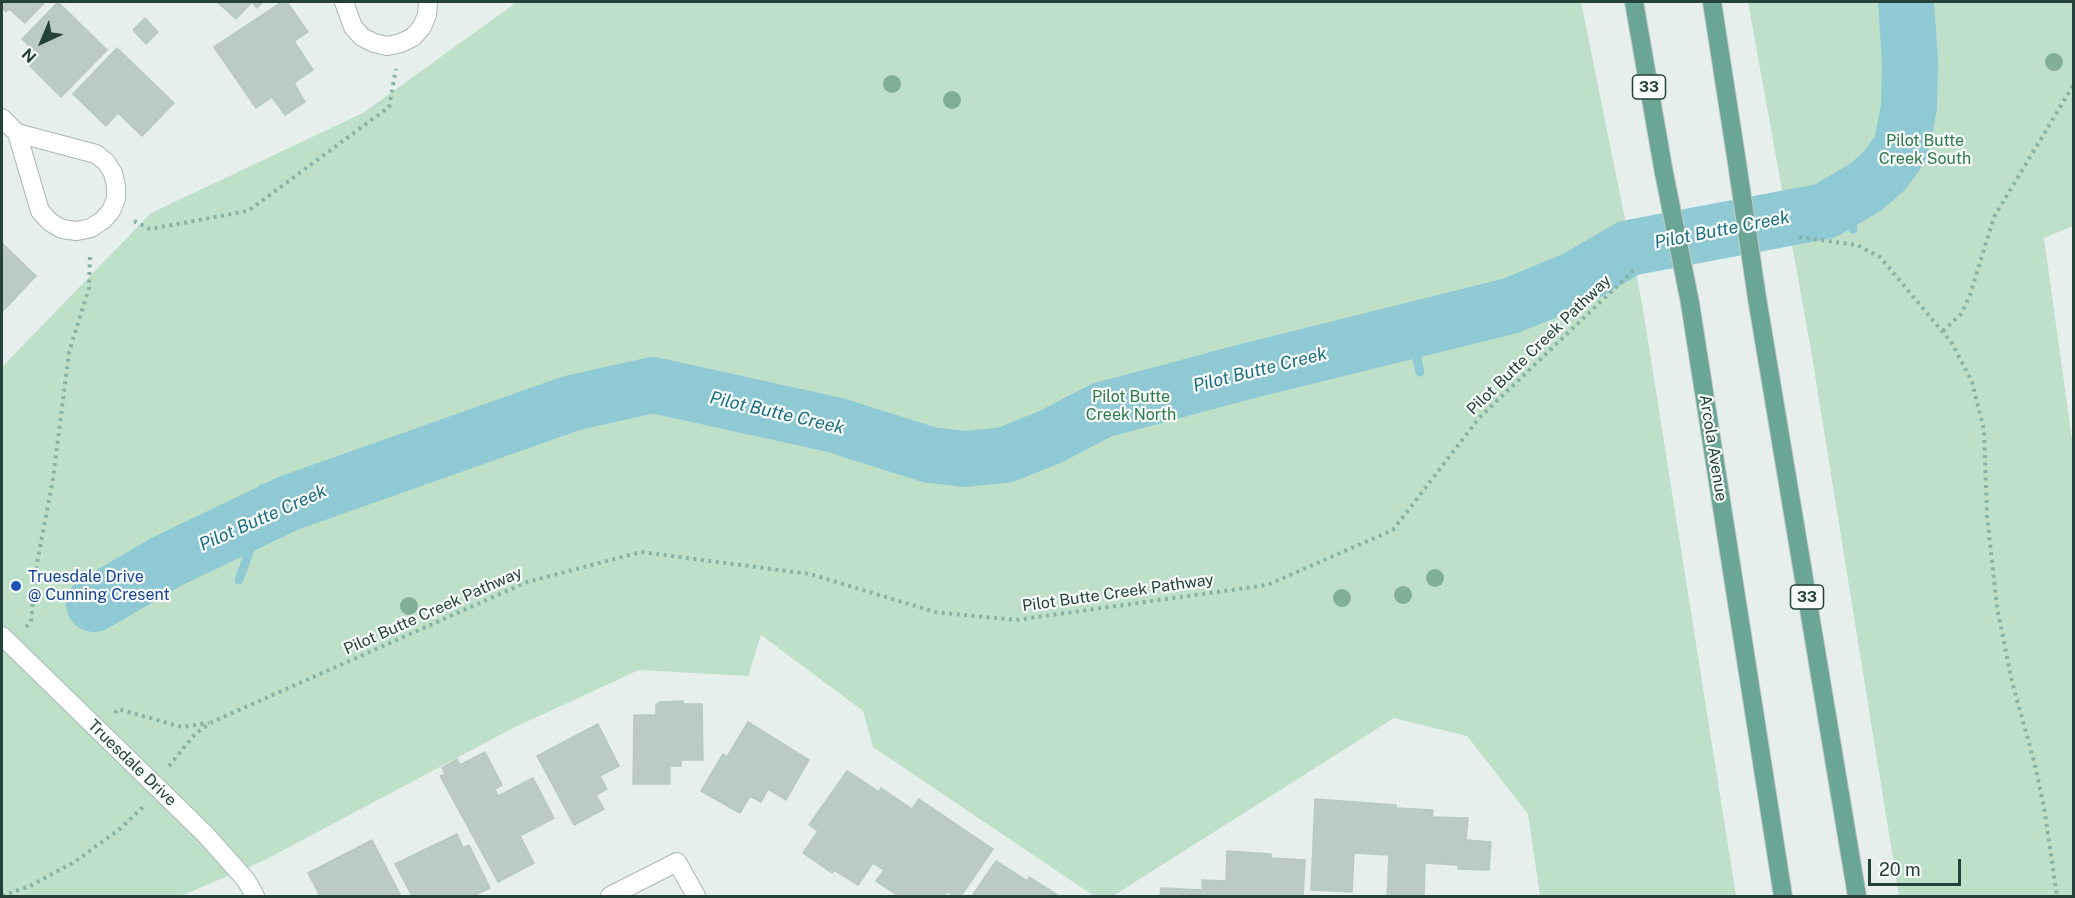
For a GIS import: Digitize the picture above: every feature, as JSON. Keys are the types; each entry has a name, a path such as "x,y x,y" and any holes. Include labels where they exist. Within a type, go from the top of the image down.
{"main road":[{"name":"Arcola Avenue","path":"1634,2 1690,303 1783,897"},
{"name":"33","path":"1712,2 1757,298 1857,897"}],"street":[{"path":"344,2 353,27 362,37 387,46 413,37 422,27 427,15 428,2"},
{"path":"2,118 17,133 40,212 62,229 77,231 91,228 103,220 111,211 116,199 116,186 113,173 101,158 96,154 17,133"},
{"name":"Truesdale Drive","path":"5,640 206,835 246,880 255,897"},
{"path":"610,897 677,862 696,897"}],"path":[{"path":"111,211 150,229 248,211 389,107 401,43"},
{"path":"1944,331 1961,314 1970,295 1994,217 2073,84"},
{"path":"5,640 31,622 37,563 53,479 69,352 89,288 91,228"},
{"path":"1799,237 1857,245 1880,257 1944,331 1972,382 1984,430 1987,516 2004,650 2044,807 2056,897"},
{"name":"Pilot Butte Creek Pathway","path":"172,762 195,734 212,722 527,582 641,552 810,574 935,612 1016,620 1267,585 1393,530 1479,418 1637,267"},
{"path":"98,729 118,710 182,727 212,722"},
{"path":"2,897 30,886 76,861 140,812"}],"green space":[{"name":"Pilot Butte Creek North","path":"517,2 1581,2 1642,303 1736,896 1540,896 1528,814 1467,736 1394,718 1113,896 1094,896 873,747 863,711 761,635 748,676 639,670 513,728 265,860 181,896 2,896 2,367 151,213 363,113"},
{"name":"Pilot Butte Creek South","path":"1748,2 2073,2 2073,226 2044,238 2074,454 2073,896 1899,896 1811,350"}],"building":[{"path":"2,2 45,2 25,23 9,9 6,12 2,7"},
{"path":"58,2 107,50 61,97 28,64 38,54 22,39"},
{"path":"217,2 252,2 236,19"},
{"path":"252,2 263,2 257,8"},
{"path":"282,2 287,2 308,32 294,41 313,70 294,83 305,102 285,115 272,97 256,108 214,47"},
{"path":"145,18 158,32 146,44 133,30"},
{"path":"117,48 174,103 142,136 118,113 106,126 73,94"},
{"path":"2,243 36,276 2,312"},
{"path":"683,701 683,704 702,704 703,760 681,760 681,766 670,766 670,784 633,784 634,715 656,715 656,704 660,704 659,702"},
{"path":"748,722 809,760 786,800 768,789 761,802 750,796 740,813 701,791 723,754 727,757"},
{"path":"598,724 619,766 600,776 607,789 596,795 604,809 574,825 537,756"},
{"path":"485,752 502,785 495,789 498,796 533,778 554,818 520,836 534,863 498,882 440,776 445,774 442,768 457,759 460,765"},
{"path":"847,771 879,792 881,788 912,809 919,799 993,849 961,896 953,896 947,892 944,896 899,896 876,881 884,870 873,863 858,885 834,870 832,873 803,853 818,831 809,825"},
{"path":"1315,799 1396,805 1396,808 1433,810 1432,817 1468,818 1466,840 1491,842 1489,870 1458,869 1458,865 1425,863 1424,896 1387,896 1389,855 1354,853 1352,892 1311,890"},
{"path":"457,834 463,848 469,845 490,888 473,896 412,896 395,864"},
{"path":"372,840 401,896 320,896 308,873"},
{"path":"1227,851 1271,854 1271,858 1305,860 1303,896 1160,896 1161,888 1202,890 1202,880 1226,881"},
{"path":"996,861 1027,881 1029,877 1059,896 972,896"}],"waterway":[{"name":"Pilot Butte Creek","path":"94,604 166,562 289,503 572,403 653,385 835,425 930,455 965,459 1005,455 1050,437 1102,410 1510,306 1574,280 1629,248 1825,211 1866,187 1885,170 1901,148 1909,107 1910,61 1906,2"},
{"path":"1851,197 1847,214 1853,229"},
{"path":"1420,372 1417,359 1420,342 1425,333 1436,324"},
{"path":"263,488 276,498 289,503"},
{"path":"239,580 252,544 272,510"}],"place":[{"name":"Truesdale Drive @ Cunning Cresent","path":"16,586"}]}
